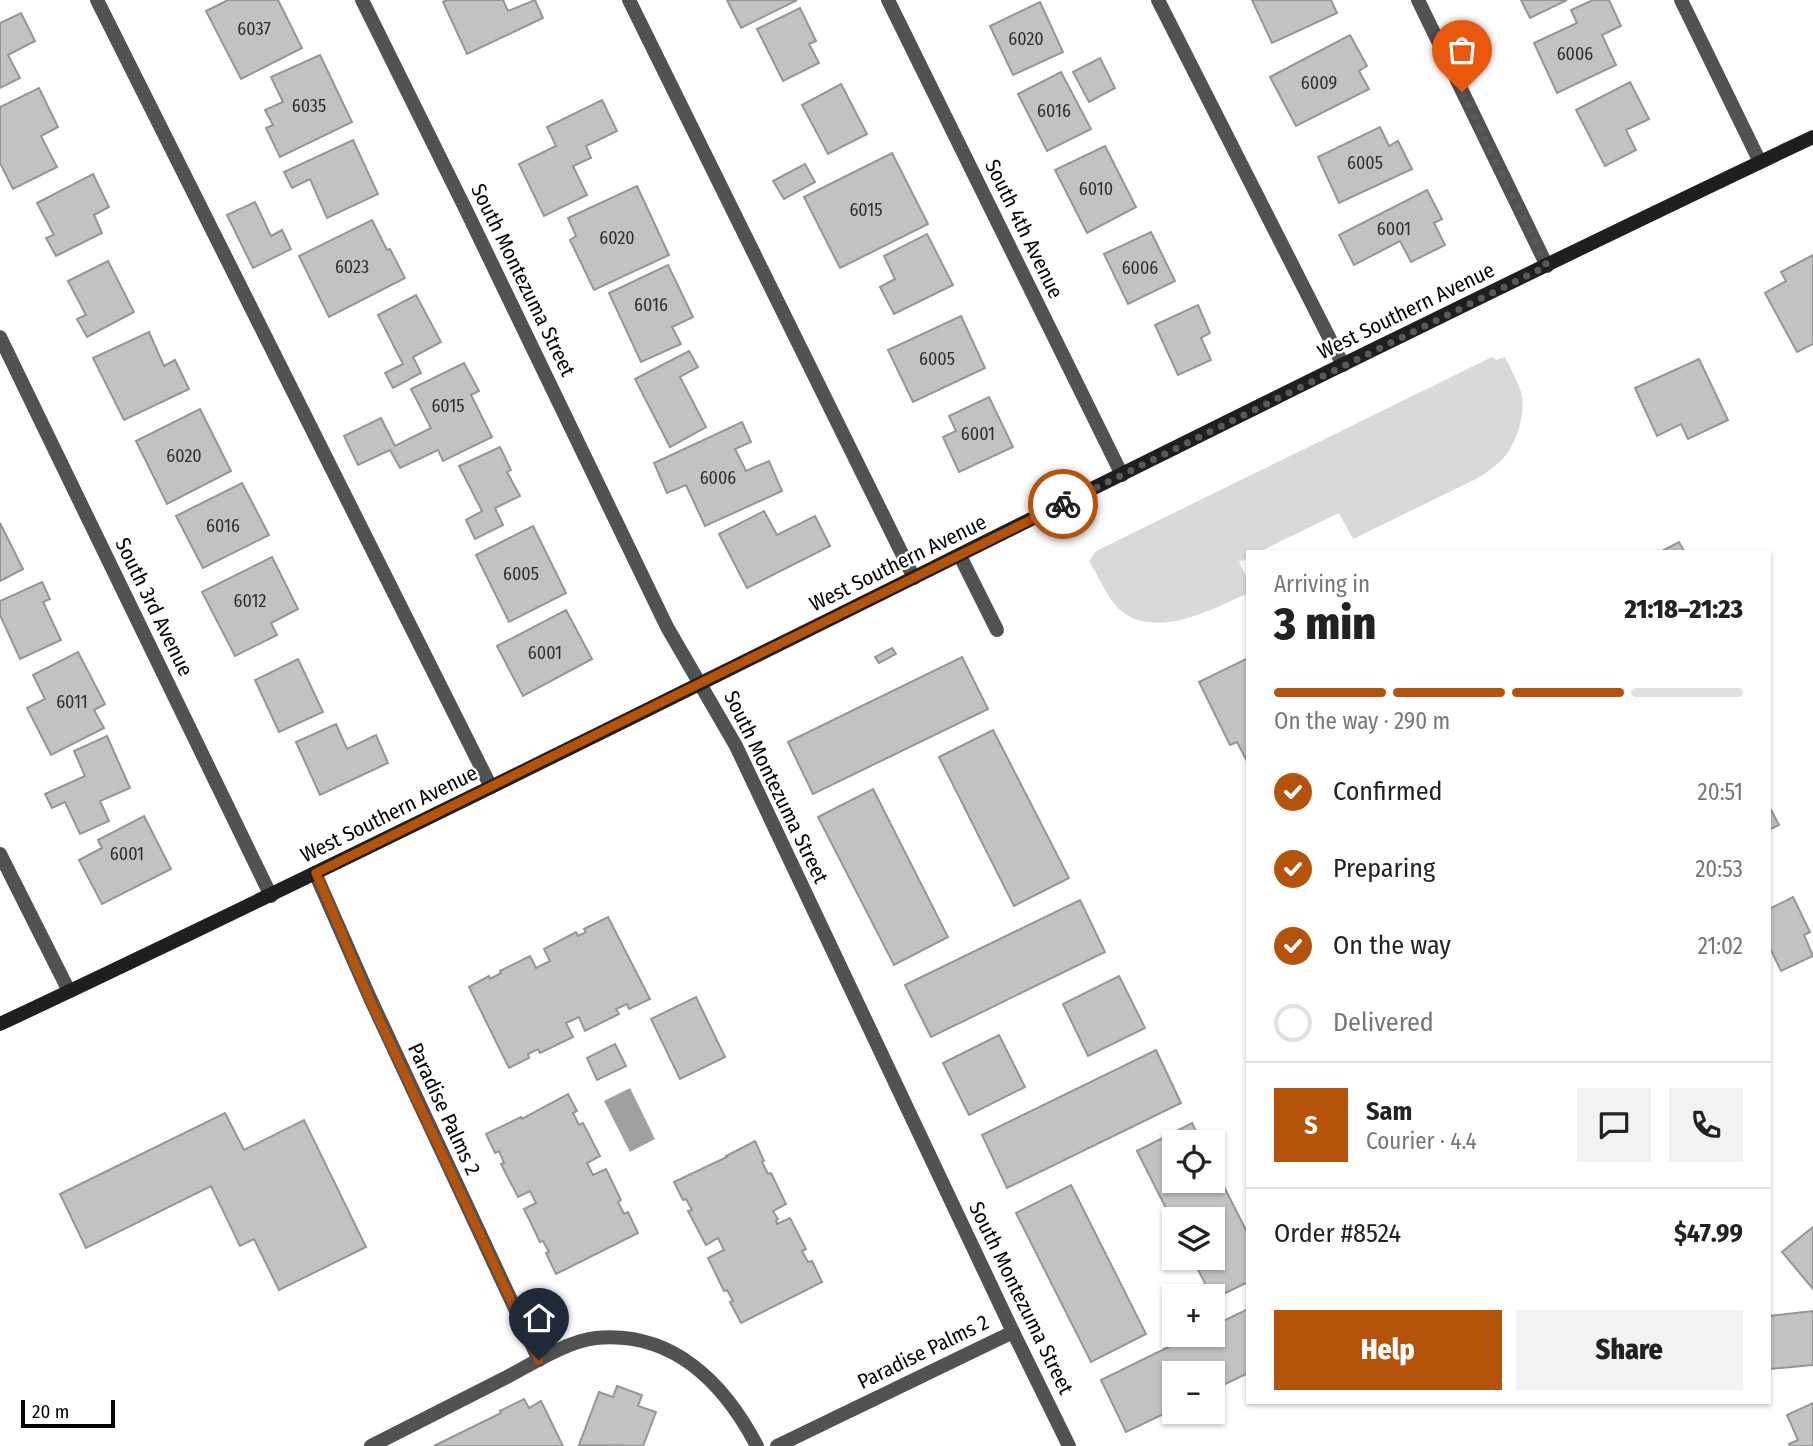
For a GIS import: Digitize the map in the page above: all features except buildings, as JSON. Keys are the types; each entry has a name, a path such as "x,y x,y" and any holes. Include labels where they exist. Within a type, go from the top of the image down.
{"main road":[{"name":"West Southern Avenue","path":"0,1024 271,896 1343,365 1813,137"}],"street":[{"path":"97,0 491,787"},
{"name":"South Montezuma Street","path":"362,0 667,627 737,747 1069,1446"},
{"path":"629,0 914,578"},
{"name":"South 4th Avenue","path":"888,0 1122,475"},
{"path":"1158,0 1343,365"},
{"path":"1418,0 1547,266"},
{"path":"1681,0 1760,162"},
{"name":"South 3rd Avenue","path":"0,337 271,896"},
{"path":"960,556 997,630"},
{"path":"0,854 69,991"},
{"name":"Paradise Palms 2","path":"316,873 369,998 539,1360"},
{"name":"Paradise Palms 2","path":"777,1446 1013,1332"},
{"path":"371,1446 539,1360 593,1338 625,1337 667,1350 694,1364 741,1416 757,1446"}],"shaded area":[{"path":"1492,357 1496,360 1505,357 1516,379 1523,400 1522,416 1514,442 1496,465 1476,479 1353,539 1339,513 1263,550 1246,550 1246,559 1239,562 1246,576 1246,594 1201,614 1165,622 1132,618 1114,603 1089,561 1096,551"},
{"path":"630,1088 655,1139 630,1152 604,1101"}],"way so far":[{"path":"1063,504 1547,266 1462,92"}],"route":[{"path":"539,1360 369,998 316,873 1063,504"}]}
